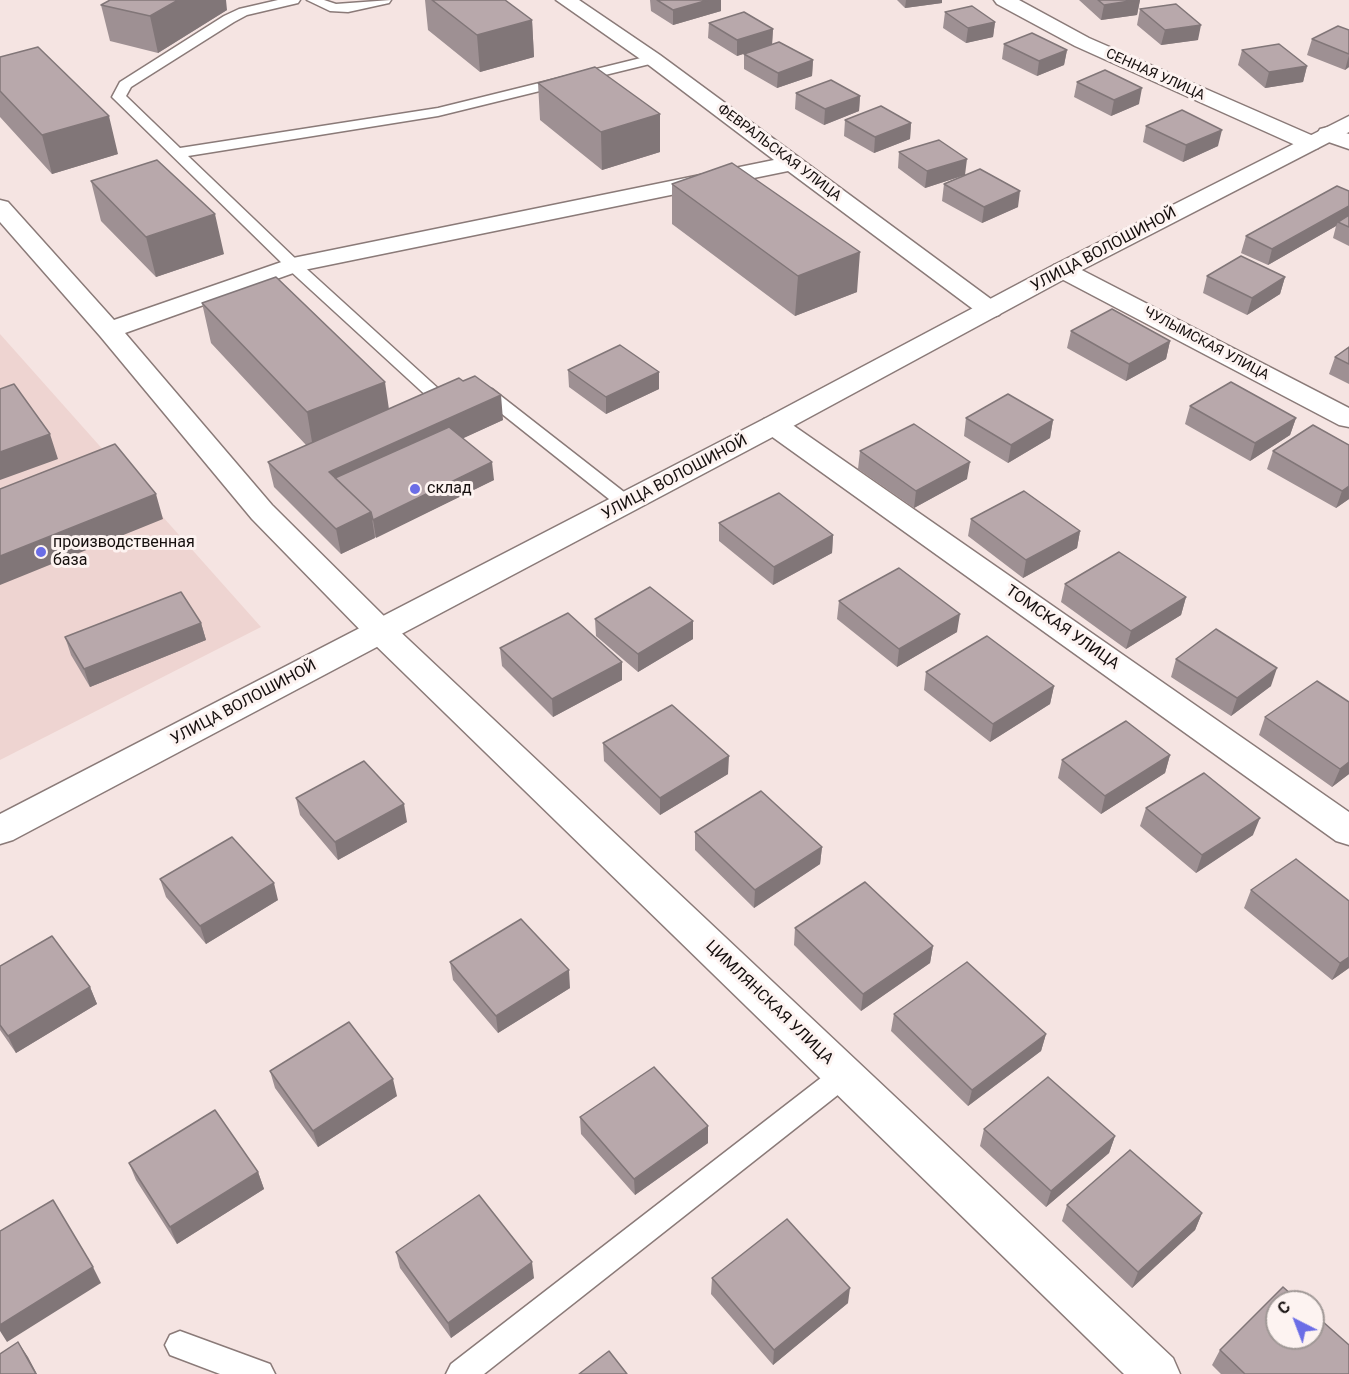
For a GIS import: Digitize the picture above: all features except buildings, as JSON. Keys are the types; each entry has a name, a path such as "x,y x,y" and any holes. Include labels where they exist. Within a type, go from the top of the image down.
{"street":[{"name":"ФЕВРАЛЬСКАЯ УЛИЦА","path":"566,0 653,59 990,310"},
{"name":"СЕННАЯ УЛИЦА","path":"1004,0 1082,42 1334,136"},
{"name":"УЛИЦА ВОЛОШИНОЙ","path":"0,830 626,503 1063,270 1334,136"},
{"path":"109,330 293,265 792,163"},
{"name":"ЦИМЛЯНСКАЯ УЛИЦА","path":"0,207 109,330 262,512 381,632 1157,1374"},
{"name":"ЧУЛЫМСКАЯ УЛИЦА","path":"1063,270 1349,419"},
{"name":"ТОМСКАЯ УЛИЦА","path":"774,425 1349,831"}],"lane":[{"path":"294,0 243,12 125,86 119,97 293,265 437,396 486,393 626,503"},
{"path":"314,0 334,8 348,8 385,0"},
{"path":"178,153 438,112 653,59"},
{"path":"461,1374 844,1075"},
{"path":"180,1345 260,1374"}],"shaded area":[{"name":"производственная база","path":"0,334 261,627 0,760"}],"place":[{"name":"склад","path":"415,489"},
{"name":"производственная база","path":"41,552"}]}
